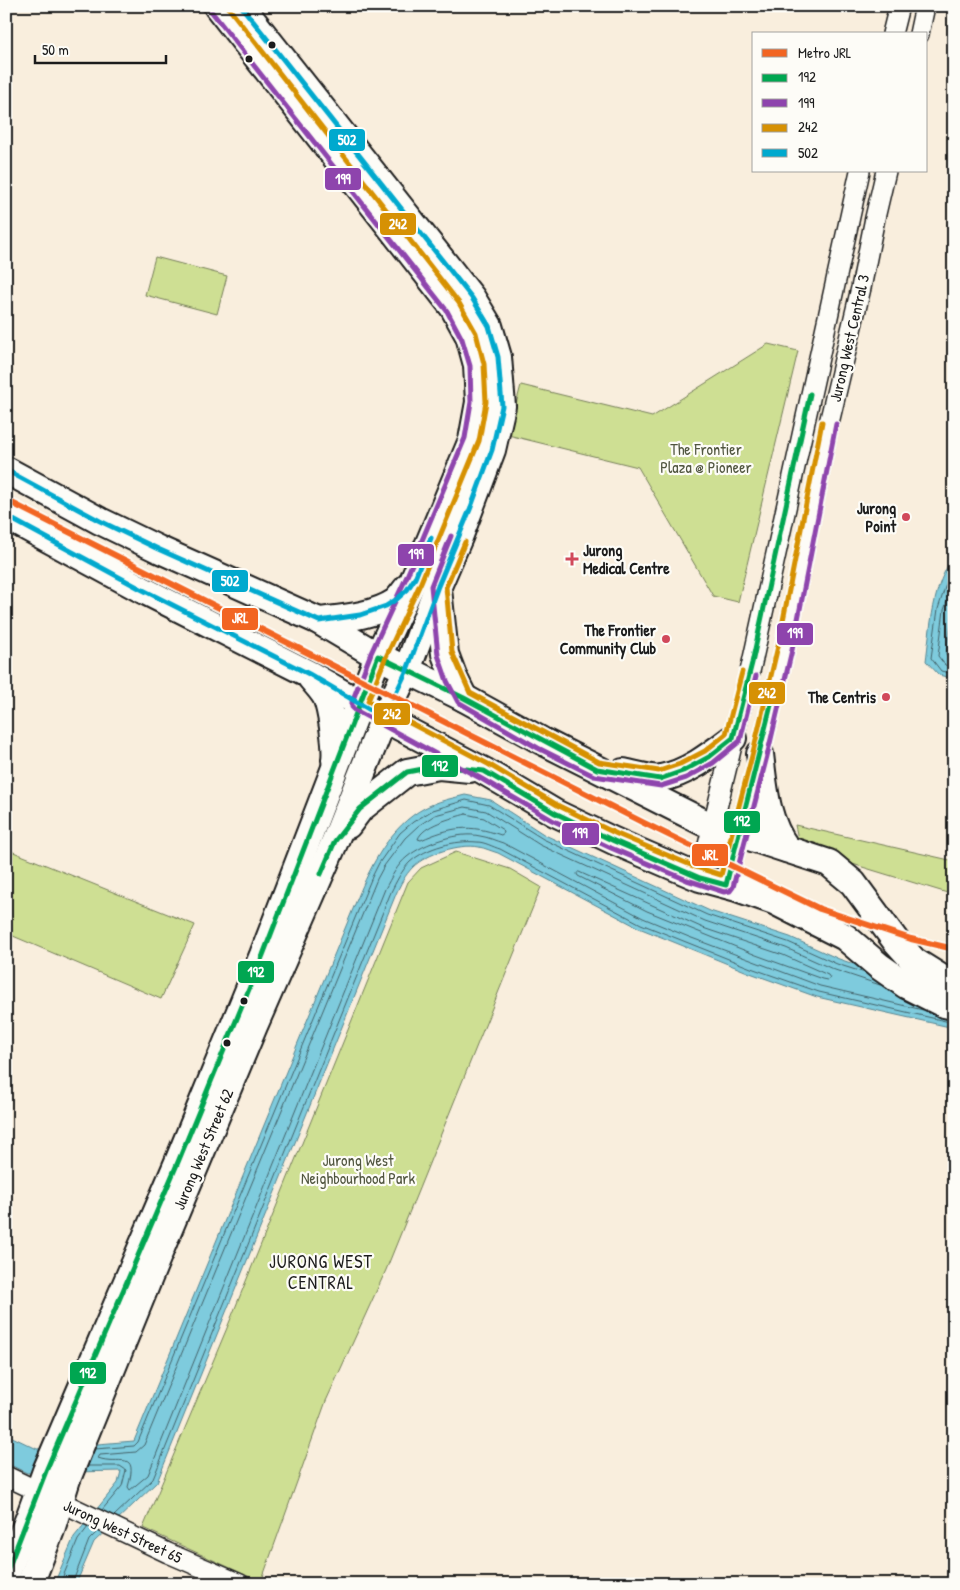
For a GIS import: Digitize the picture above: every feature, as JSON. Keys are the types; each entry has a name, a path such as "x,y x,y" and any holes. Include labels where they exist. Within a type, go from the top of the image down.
{"street":[{"path":"217,6 453,307 469,336 477,365 479,402 472,440 426,582 445,654 464,698"},
{"path":"241,6 472,298 488,326 498,357 502,406 492,450 460,535 426,582 396,601 370,612 345,618 319,621"},
{"path":"892,32 898,6"},
{"path":"919,32 925,6"},
{"name":"Jurong West Central 3","path":"700,878 752,663 860,172"},
{"name":"Jurong West Central 3","path":"726,885 785,648 829,423 862,288 886,172"},
{"path":"6,470 100,521 158,549 319,621 378,656 464,698 597,769 712,825 829,863 853,882 895,940 951,998"},
{"path":"6,516 141,589 308,674 555,813 700,878 774,901 845,937 879,966 906,985 951,998"},
{"name":"Jurong West Street 62","path":"6,1575 49,1497 263,955 378,656 426,582"},
{"name":"Jurong West Street 62","path":"30,1584 51,1530 49,1497 67,1479 254,1026 336,841 384,718 407,670 426,582"},
{"path":"308,674 325,696 331,714 336,753 333,773"},
{"path":"597,769 660,779 683,771 709,757 733,738"},
{"path":"760,754 764,790 769,810 778,837 787,849"},
{"path":"336,841 360,810 407,772 439,766 484,772"},
{"name":"Jurong West Street 65","path":"6,1476 168,1553 240,1584"}],"green space":[{"path":"155,257 227,276 217,314 145,295"},
{"name":"The Frontier Plaza @ Pioneer","path":"768,344 798,351 738,602 713,596 638,467 508,435 521,385 652,417"},
{"path":"795,825 954,861 954,895 800,848"},
{"path":"6,849 195,925 161,999 6,933"},
{"name":"Jurong West Neighbourhood Park","path":"456,852 510,869 541,887 386,1270 326,1401 261,1582 143,1528 227,1328 408,882 421,868"}],"water":[{"path":"954,558 954,679 939,675 926,661 937,592 941,579"},
{"path":"465,795 491,800 545,835 710,911 790,937 839,959 883,974 954,988 954,1028 817,997 750,973 639,928 498,853 484,848 471,846 453,848 419,862 408,873 396,894 157,1482 94,1542 76,1584 54,1584 74,1537 118,1483 121,1471 27,1473 6,1463 6,1434 37,1449 134,1441 360,892 372,867 387,842 407,820 431,805"}],"metro line":[{"name":"JRL","path":"6,500 644,823 820,909 911,939 954,949"}],"transit line":[{"name":"242","path":"227,6 459,303 476,333 484,364 486,402 479,441 421,582 385,659 368,701 488,764 559,806 617,834 693,866 721,875 778,646 822,422"},
{"name":"502","path":"6,516 141,589 309,674 384,718 407,670 492,450 502,406 498,357 489,326 472,298 241,6"},
{"name":"199","path":"211,11 447,311 462,339 470,366 471,402 465,438 407,576 371,653 352,702 352,707 355,710 480,778 552,820 611,848 687,880 724,892 730,891 733,887 767,756 792,650 836,424"},
{"name":"192","path":"6,1574 46,1471 178,1162 263,955 378,656 464,698 597,769 660,779 683,771 709,757 733,738 752,663 810,394"},
{"name":"502","path":"6,470 100,521 158,549 319,621 360,615 386,606 397,599 407,590 415,578 431,538"},
{"name":"199","path":"451,536 431,586 438,655 447,681 458,702 538,748 594,776 661,786 686,778 713,763 740,741 756,676"},
{"name":"242","path":"465,542 446,587 452,652 470,693 599,762 659,771 680,764 705,751 726,734 742,672"},
{"name":"192","path":"321,874 335,841 360,809 407,772 439,766 484,771 555,813 614,841 700,878 726,885 774,693"}],"place":[{"name":"Jurong Point","path":"906,517"},
{"name":"Jurong Medical Centre","path":"572,559"},
{"name":"The Frontier Community Club","path":"666,639"},
{"name":"The Centris","path":"886,697"}],"district":[{"name":"JURONG WEST CENTRAL","path":"321,1272"}]}
